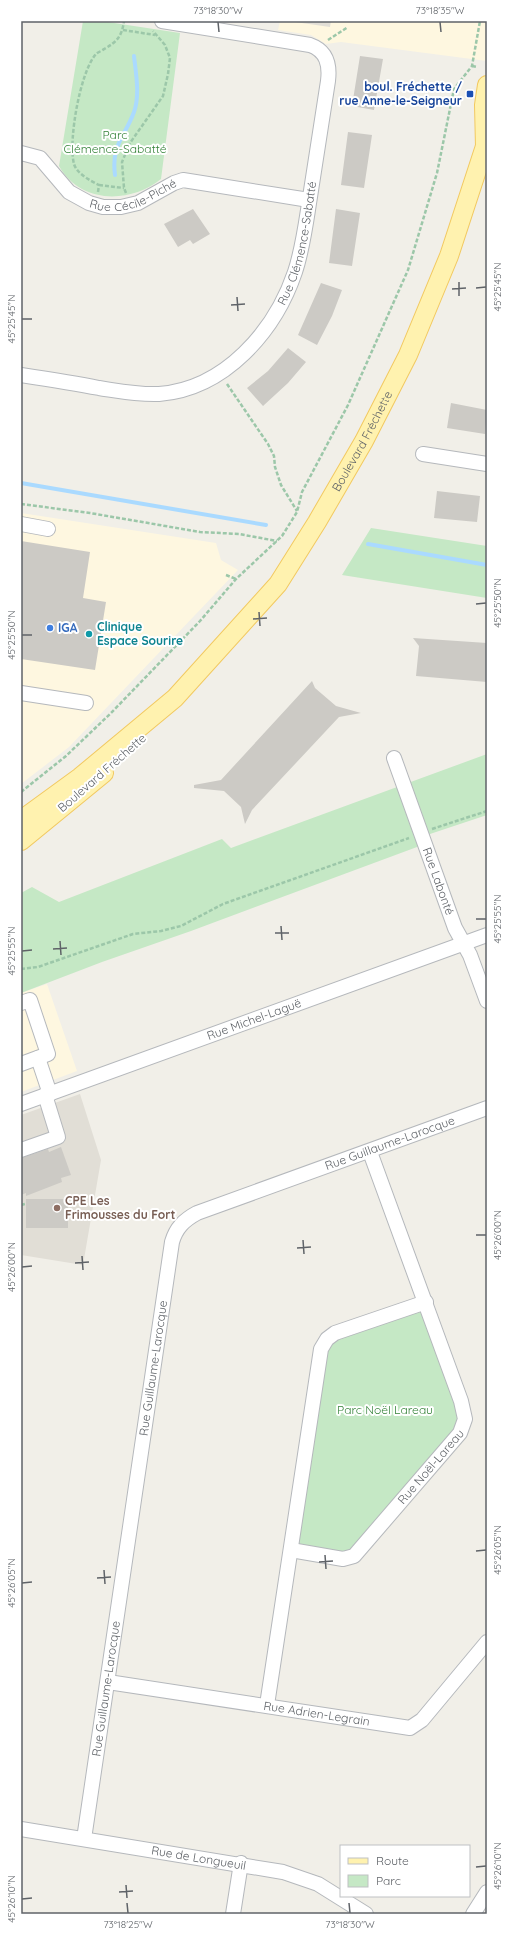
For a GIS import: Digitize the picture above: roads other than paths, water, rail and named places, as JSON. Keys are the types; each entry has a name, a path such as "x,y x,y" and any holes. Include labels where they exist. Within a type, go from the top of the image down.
{"main road":[{"name":"Boulevard Fréchette","path":"21,820 92,768 175,698 278,584 317,522 364,441 417,334 449,256 486,143 484,106 487,85"},
{"name":"Boulevard Fréchette","path":"21,841 70,802 123,756 164,715 175,698"}],"street":[{"name":"Rue Clémence-Sabatté","path":"21,375 133,393 151,394 185,388 220,373 236,361 257,340 282,302 298,261 329,75 327,59 318,49 305,44 156,23"},
{"name":"Rue Cécile-Piché","path":"21,153 40,158 69,192 89,203 103,207 131,205 153,196 174,183 189,180 309,200"},
{"path":"422,454 487,464"},
{"path":"21,524 48,529"},
{"path":"21,693 86,703"},
{"name":"Rue Labonté","path":"394,758 455,928 471,956 487,1002"},
{"name":"Rue Michel-Laguë","path":"21,1104 487,935"},
{"path":"21,1003 30,1000 48,1054 21,1064"},
{"path":"21,1150 58,1137 38,1058"},
{"name":"Rue Guillaume-Larocque","path":"84,1839 174,1235 182,1224 197,1213 370,1152 487,1108"},
{"name":"Rue Noël-Lareau","path":"291,1550 344,1559 354,1556 462,1430 465,1419 461,1401 426,1302 370,1152"},
{"path":"267,1705 322,1346 330,1336 335,1333 426,1302"},
{"name":"Rue Adrien-Legrain","path":"108,1682 267,1705 410,1728 415,1726 425,1716 487,1642"},
{"name":"Rue de Longueuil","path":"21,1830 241,1864 283,1872 307,1879 366,1914"},
{"path":"233,1914 241,1864"},
{"path":"472,1914 487,1892"}],"waterway":[{"path":"115,175 114,164 117,148 134,112 137,99 134,56"},
{"path":"21,483 266,525"},
{"path":"368,544 487,565"}],"place":[{"name":"boul. Fréchette / rue Anne-le-Seigneur","path":"470,94"},
{"name":"IGA","path":"50,628"},
{"name":"Clinique Espace Sourire","path":"89,634"},
{"name":"CPE Les Frimousses du Fort","path":"57,1208"}],"park label":[{"name":"Parc Clémence-Sabatté","path":"115,142"},
{"name":"Parc Noël Lareau","path":"385,1410"}]}
